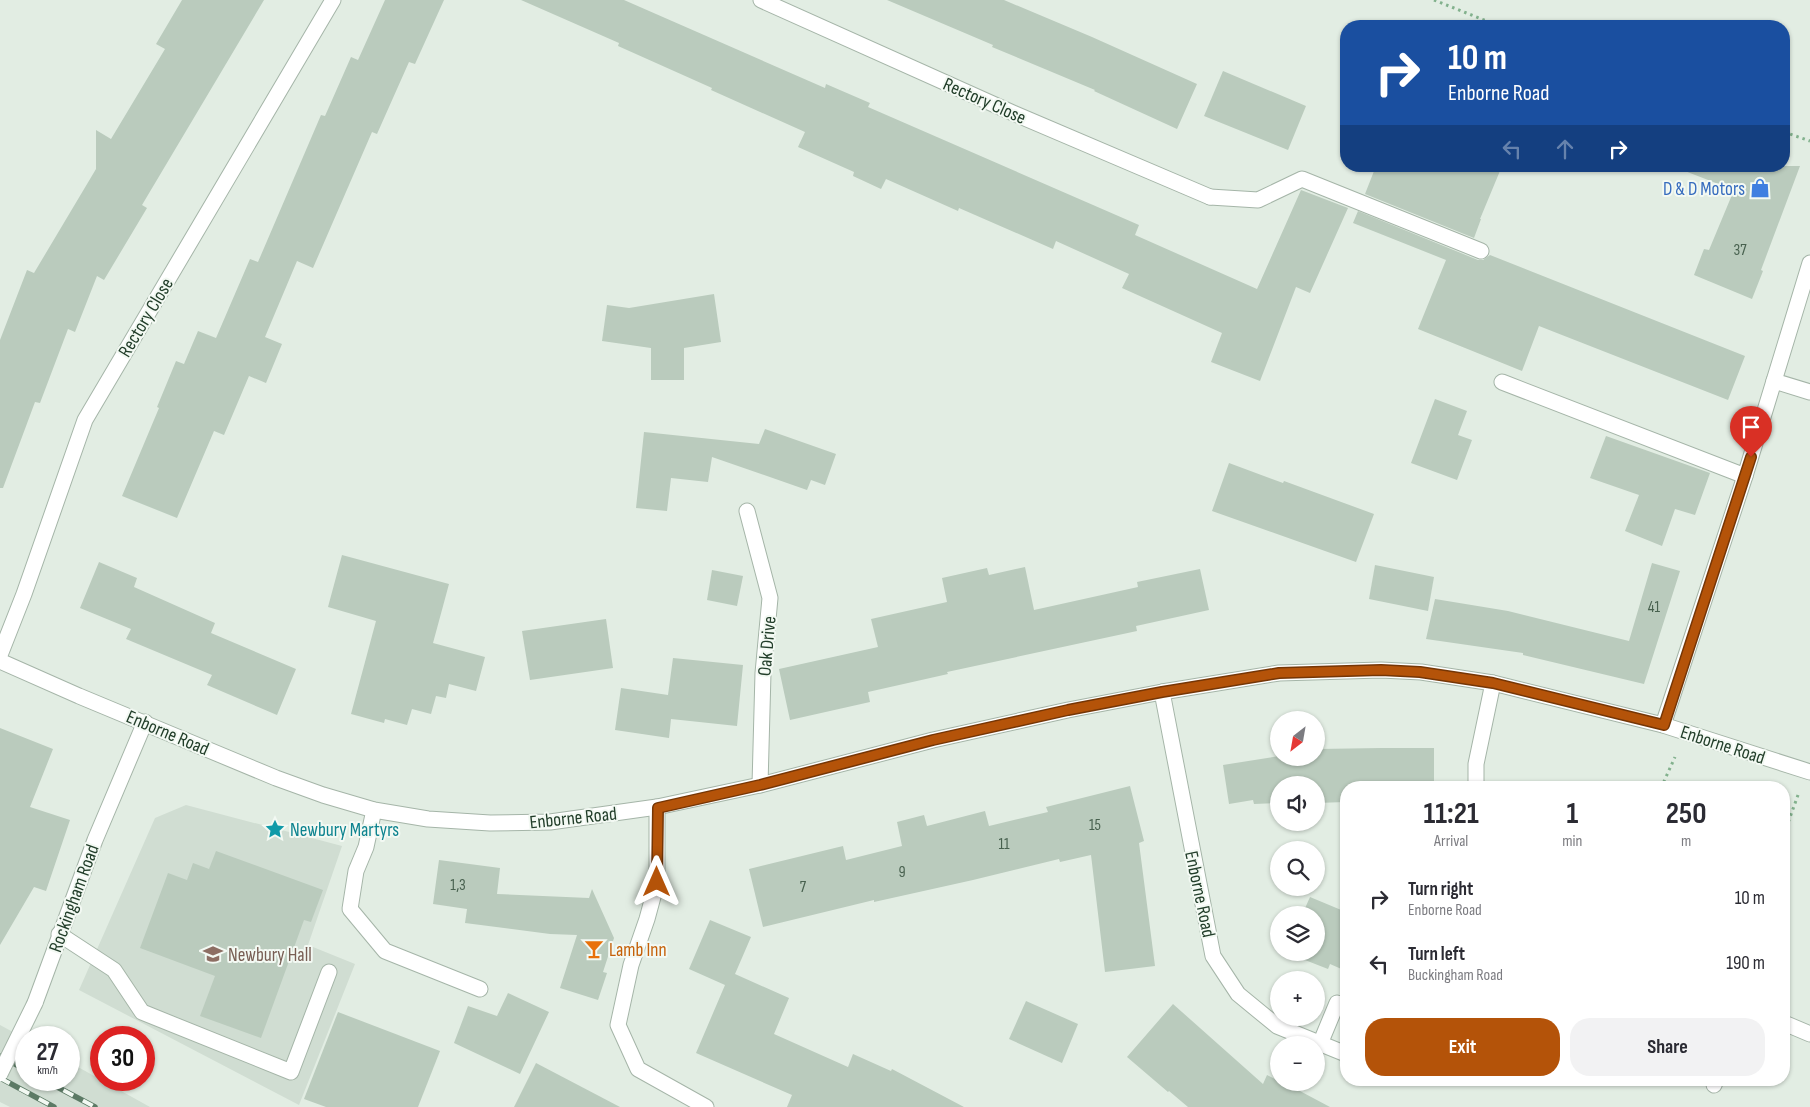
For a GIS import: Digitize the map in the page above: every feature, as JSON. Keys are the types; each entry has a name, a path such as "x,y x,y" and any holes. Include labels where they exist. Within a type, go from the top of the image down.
{"street":[{"name":"Rectory Close","path":"0,655 24,594 84,420 333,0"},
{"name":"Rectory Close","path":"761,0 1013,113 1210,197 1258,200 1302,179 1480,252"},
{"path":"1664,725 1746,476 1810,263"},
{"path":"1774,381 1810,392"},
{"path":"1502,382 1746,476"},
{"name":"Oak Drive","path":"747,511 770,598 763,673 760,785"},
{"name":"Enborne Road","path":"0,661 276,778 323,795 374,810 428,819 550,822 658,808 760,785 933,740 1068,710 1279,673 1381,670 1420,672 1493,683 1686,731 1808,771"},
{"path":"1476,781 1476,764 1493,683"},
{"name":"Enborne Road","path":"1162,692 1213,956 1238,994 1277,1026 1301,1036"},
{"name":"Rockingham Road","path":"0,1074 35,1003 95,840 145,722"},
{"path":"658,808 657,882 647,920 631,965 618,1025 638,1069 706,1107"},
{"path":"374,810 366,847 356,871 350,909 385,951 480,988"},
{"path":"60,934 114,970 142,1012 290,1072 329,972"},
{"path":"1323,1036 1337,1003"},
{"path":"1790,1026 1810,1034"},
{"name":"Enborne Road","path":"1325,1046 1340,1052"}],"path":[{"path":"1434,0 1484,20"},
{"path":"1790,134 1810,142"},
{"path":"1664,781 1686,731"},
{"path":"1790,818 1808,771"}],"shaded area":[{"name":"Newbury Hall","path":"186,805 342,846 308,945 355,964 299,1105 155,1030 155,1026 148,1026 79,990 155,818"},
{"path":"0,1025 15,1033 15,1091 80,1091 80,1068 90,1074 90,1091 121,1091 150,1107 10,1107 0,1102"}],"building":[{"path":"182,0 264,0 142,205 147,208 104,280 97,276 75,332 68,329 40,403 35,402 3,488 0,488 0,340 27,270 34,273 96,169 96,130 111,139 165,49 156,44"},
{"path":"385,0 444,0 415,64 409,62 377,134 372,132 313,268 297,261 265,337 282,344 266,383 249,376 224,435 214,431 177,518 122,496 159,408 157,407 176,361 184,364 198,331 216,338 250,259 258,262 321,115 325,116 351,57 358,60"},
{"path":"521,0 624,0 825,88 826,84 870,103 868,107 1139,225 1135,235 1257,289 1301,190 1348,208 1310,293 1296,287 1260,381 1211,362 1222,333 1122,288 1129,274 1056,241 1053,249 959,208 958,211 886,179 881,189 853,176 854,172 798,147 805,132 618,46 619,43"},
{"path":"887,0 1004,0 1197,84 1177,129 1095,90"},
{"path":"1223,71 1306,106 1288,150 1204,116"},
{"path":"1790,166 1800,166 1752,299 1694,275 1704,249 1709,250 1734,190 1687,172 1790,172"},
{"path":"1374,172 1500,172 1474,238 1365,194"},
{"path":"1358,211 1478,260 1483,260 1490,255 1745,356 1728,400 1539,326 1522,371 1418,329 1446,260 1353,223"},
{"path":"714,294 721,342 684,348 684,380 651,380 651,348 602,341 607,305 629,308"},
{"path":"1435,399 1467,411 1458,435 1472,440 1457,480 1411,463"},
{"path":"765,429 836,454 825,485 811,480 807,490 712,457 708,482 671,478 667,511 636,508 644,432 759,444"},
{"path":"1606,436 1710,473 1695,515 1675,509 1662,546 1625,531 1639,495 1590,478"},
{"path":"1229,463 1374,514 1356,562 1212,511"},
{"path":"342,555 449,584 433,643 485,657 476,691 449,684 446,698 436,696 431,714 412,709 407,725 385,719 384,723 351,714 376,621 328,607"},
{"path":"99,562 137,578 134,587 215,623 211,633 296,669 277,715 207,685 212,675 126,639 131,629 80,608"},
{"path":"1652,563 1680,571 1644,684 1523,655 1523,653 1426,639 1435,599 1508,611 1629,641"},
{"path":"1375,565 1434,577 1428,611 1369,599"},
{"path":"1025,567 1034,610 1138,587 1137,582 1200,569 1209,610 1136,626 1137,631 947,672 948,674 868,692 870,702 790,720 779,669 878,647 871,619 947,602 942,578 987,568 989,575"},
{"path":"712,570 743,576 737,606 707,600"},
{"path":"606,619 613,668 530,680 522,631"},
{"path":"673,658 743,665 737,726 671,719 669,738 615,730 621,688 668,695"},
{"path":"0,728 53,749 30,807 70,820 46,891 34,887 0,945"},
{"path":"1434,748 1434,781 1340,781 1340,802 1325,803 1325,776 1270,776 1270,803 1254,804 1253,800 1229,804 1223,765 1270,757 1270,766 1325,766 1325,749"},
{"path":"1130,786 1144,841 1139,843 1155,966 1105,972 1091,855 1060,862 1059,859 763,927 749,869 843,846 846,860 902,846 897,822 924,815 927,826 985,811 989,826 1048,812 1046,807"},
{"path":"216,851 323,890 311,922 304,920 261,1038 200,1016 215,976 140,948 168,873 187,880 193,863 209,869"},
{"path":"439,860 500,868 497,894 589,898 592,889 614,938 603,972 607,973 598,1000 560,988 577,935 550,934 465,923 467,909 433,904"},
{"path":"1310,897 1340,910 1340,968 1330,964 1328,969 1308,961 1325,961 1325,906 1306,906"},
{"path":"710,920 751,937 735,974 789,998 774,1034 848,1067 853,1054 891,1071 892,1069 964,1107 787,1107 792,1095 696,1053 725,985 689,969"},
{"path":"508,993 549,1012 520,1074 454,1043 468,1006 497,1016"},
{"path":"1026,1001 1078,1024 1062,1063 1009,1039"},
{"path":"1173,1004 1263,1084 1267,1075 1270,1076 1270,1091 1300,1091 1330,1107 1188,1107 1127,1057"},
{"path":"338,1012 440,1051 418,1107 326,1107 304,1099"},
{"path":"536,1063 620,1107 514,1107"}],"railway":[{"path":"0,1056 15,1064"},
{"path":"0,1078 54,1107"},
{"path":"65,1091 95,1107"}],"place":[{"name":"D & D Motors","path":"1760,188"},
{"name":"Newbury Martyrs","path":"275,829"},
{"name":"Lamb Inn","path":"594,949"},
{"name":"Newbury Hall","path":"213,954"}],"route":[{"path":"657,882 658,808 760,785 933,740 1068,710 1220,682 1279,673 1381,670 1420,672 1493,683 1664,725 1751,457"}]}
